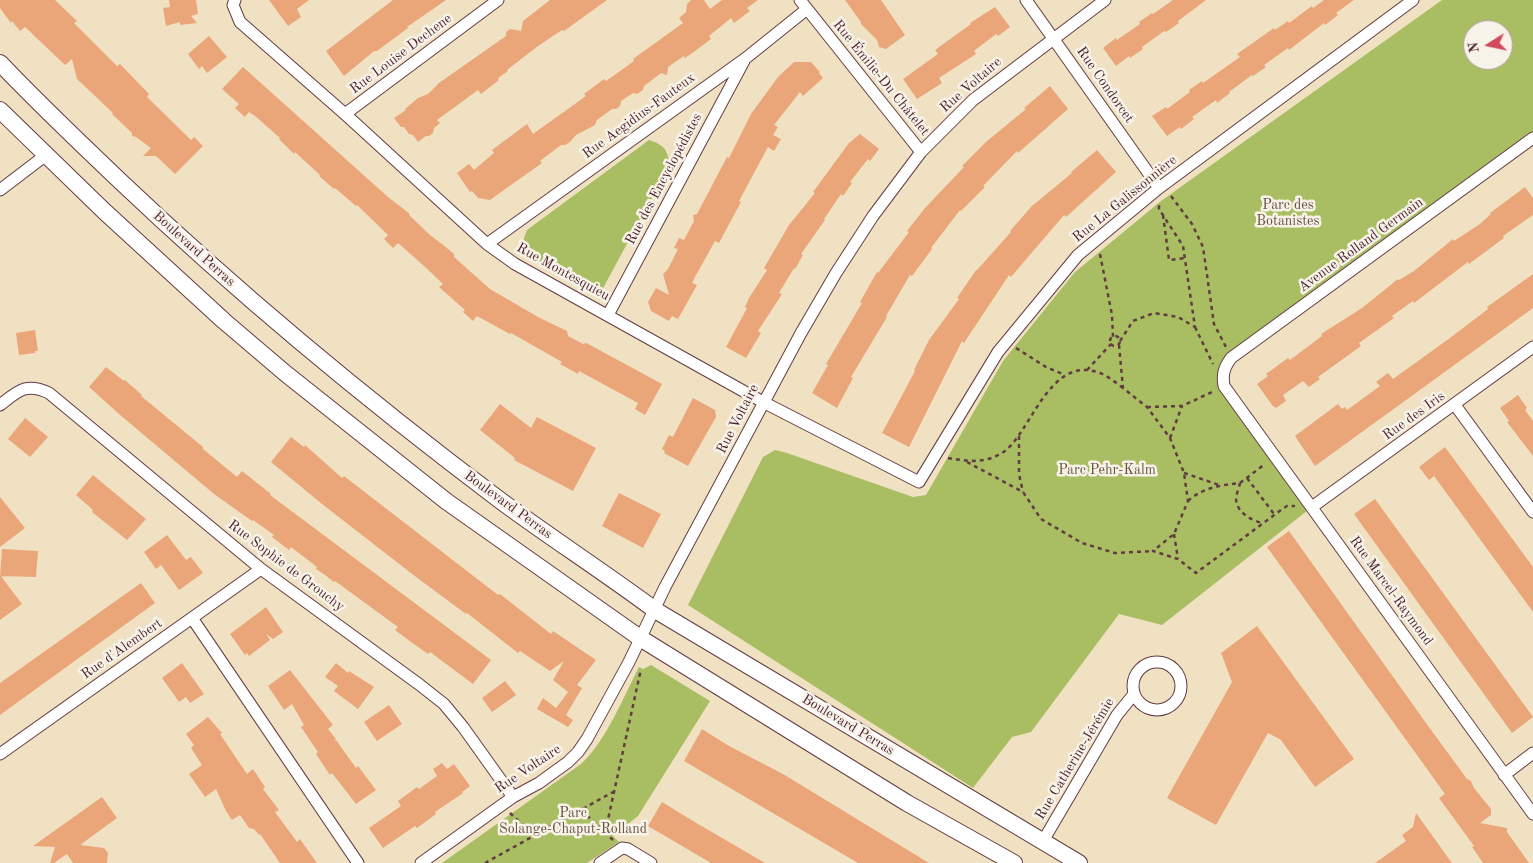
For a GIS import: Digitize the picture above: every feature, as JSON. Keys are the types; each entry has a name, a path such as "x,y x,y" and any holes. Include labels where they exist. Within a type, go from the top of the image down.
{"main road":[{"name":"Boulevard Perras","path":"0,63 184,242 368,399 502,502 614,579 655,610 1079,863"},
{"path":"0,110 163,266 285,373 446,501 640,638 907,803 1014,863"}],"street":[{"name":"Rue Montesquieu","path":"235,0 234,5 240,22 345,114 487,244 516,264 763,402 919,482"},
{"name":"Rue Louise Dechene","path":"345,114 498,0"},
{"name":"Rue Condorcet","path":"1026,0 1161,187"},
{"name":"Rue Voltaire","path":"421,863 501,805 539,783 568,762 578,752 592,730 763,402 836,273 873,216 921,152 973,100 1105,0"},
{"name":"Rue La Galissonnière","path":"919,482 998,352 1078,255 1161,187 1413,0"},
{"name":"Rue Aegidius-Fauteux","path":"487,244 746,58 803,5"},
{"name":"Rue Émilie-Du Châtelet","path":"803,5 921,152"},
{"name":"Rue des Encyclopédistes","path":"608,315 746,58"},
{"name":"Avenue Rolland Germain","path":"1231,358 1533,138"},
{"path":"0,190 46,155"},
{"name":"Rue des Iris","path":"1312,507 1533,347"},
{"path":"1224,386 1223,369 1231,358"},
{"name":"Rue Marcel-Raymond","path":"1224,386 1533,814"},
{"name":"Rue Sophie de Grouchy","path":"0,405 19,391 28,387 38,388 49,393 261,569 444,704 463,726 513,797"},
{"path":"1455,405 1533,512"},
{"name":"Rue d'Alembert","path":"0,754 261,569"},
{"path":"192,618 358,863"},
{"name":"Rue Catherine-Jérémie","path":"1043,841 1117,714 1134,694 1133,686 1138,672 1150,663 1158,662 1172,668 1180,681 1178,696 1167,708 1151,710 1143,706 1134,694"},
{"path":"1504,775 1533,754"},
{"path":"600,863 622,848 651,863"}],"path":[{"path":"1146,407 1182,406 1224,386 1195,327 1183,246 1159,209 1161,187"},
{"path":"1161,187 1198,235 1203,247 1214,324 1231,358"},
{"path":"1163,215 1169,260 1184,258"},
{"path":"1087,370 1111,344 1113,337 1112,315 1097,239"},
{"path":"1111,344 1115,346 1120,343 1133,321 1154,313 1178,316 1195,327"},
{"path":"1113,337 1118,337 1120,343 1123,388"},
{"path":"1006,342 1046,367 1065,375"},
{"path":"966,462 979,461 1000,455 1008,449 1054,384 1065,375 1087,370 1101,373 1123,388 1146,407 1170,438 1184,472 1188,501"},
{"path":"1170,438 1182,406"},
{"path":"1019,434 1019,474 1023,492 1041,519 1082,543 1115,553 1152,551 1178,559 1196,573 1287,506 1312,507"},
{"path":"935,455 966,462 1023,492"},
{"path":"1152,551 1174,534 1188,501 1196,494 1221,486 1240,483 1275,456"},
{"path":"1184,472 1221,486"},
{"path":"1247,478 1274,514"},
{"path":"1240,483 1236,500 1239,508 1245,516 1262,523"},
{"path":"1174,534 1178,559"},
{"path":"605,833 642,667"},
{"path":"485,863 614,792"},
{"path":"501,805 535,836"},
{"path":"580,810 622,848"}],"green space":[{"name":"Parc Pehr-Kalm","path":"1442,0 1533,0 1533,138 1231,358 1224,386 1312,507 1162,625 1119,614 1031,732 1012,737 973,788 688,605 763,457 775,450 913,497 926,495 1003,361 1075,272 1161,201"},
{"path":"649,140 664,148 670,164 601,292 594,293 557,274 532,257 522,244 527,230"},
{"name":"Parc Solange-Chaput-Rolland","path":"651,665 710,701 638,816 613,836 619,842 587,863 442,863 581,764 606,731 639,667 643,669"}],"building":[{"path":"0,0 55,0 77,21 74,23 117,66 120,64 149,94 147,97 191,140 194,137 203,146 175,174 156,156 143,156 151,148 132,136 132,133 113,113 77,79 72,59 65,65 25,27 20,31 12,21 11,23 0,8"},
{"path":"169,0 196,0 198,14 191,16 197,23 180,25 180,22 166,26 163,8 170,7"},
{"path":"269,0 309,0 297,9 301,17 288,26"},
{"path":"393,0 446,0 377,51 374,51 344,76 326,51"},
{"path":"550,0 607,0 564,31 562,30 538,46 507,70 498,78 499,80 481,94 478,90 437,120 440,123 429,136 418,142 404,127 401,127 394,118 406,110 418,98 428,94 439,83 506,36 506,32 510,29 521,31 523,21"},
{"path":"691,0 704,0 710,9 722,0 758,0 747,8 750,11 734,23 731,18 709,36 711,39 685,58 684,56 668,67 667,75 661,73 644,86 643,90 637,94 633,93 621,101 620,106 612,109 597,120 595,125 576,135 565,145 561,145 540,161 542,163 490,200 478,198 472,191 470,192 457,173 469,164 474,170 494,153 492,150 527,124 533,134 586,96 584,94 604,79 606,81 634,61 633,59 683,23 679,18 686,12 687,4"},
{"path":"845,0 881,0 905,35 886,49 879,47 877,40 861,24"},
{"path":"1173,0 1206,0 1178,21 1179,23 1166,32 1164,31 1142,47 1143,49 1130,58 1129,56 1116,66 1103,48"},
{"path":"1324,0 1354,0 1336,13 1338,15 1325,25 1324,23 1289,50 1288,48 1264,65 1266,67 1252,75 1217,103 1216,100 1192,117 1194,119 1181,129 1180,127 1167,136 1152,116 1166,107 1167,109 1190,92 1189,90 1202,81 1203,83 1240,57 1237,54 1274,28 1275,30 1288,21 1289,23 1312,6 1313,8"},
{"path":"995,7 1010,27 998,36 996,34 974,51 976,54 939,78 942,83 917,99 903,79 938,54 935,50 970,23"},
{"path":"209,36 227,57 207,73 202,66 199,69 188,54"},
{"path":"794,62 811,62 823,78 803,96 800,92 774,125 778,127 773,135 781,139 774,151 768,147 719,243 715,241 695,277 692,283 697,285 678,319 672,316 669,321 651,311 648,302 656,288 669,295 663,274 668,269 678,249 674,248 679,238 684,240 694,221 693,215 697,214 727,157 729,158 751,114 778,77"},
{"path":"243,67 388,197 410,214 430,235 454,254 454,257 490,289 538,317 567,331 568,336 583,344 590,345 662,384 645,415 635,409 638,403 579,371 578,374 560,364 562,362 511,333 477,316 473,321 463,312 465,310 439,287 443,284 423,265 398,243 393,248 384,239 388,235 357,205 319,176 255,116 249,112 245,117 235,108 239,104 222,89"},
{"path":"1050,86 1068,109 1018,153 1017,151 983,186 985,187 960,210 912,276 910,275 851,377 853,378 837,408 812,393 877,272 909,232 907,231 925,208 964,167 962,166 986,142 1026,109 1024,108"},
{"path":"860,134 879,149 870,161 868,159 850,182 852,183 843,196 841,194 801,254 803,255 779,293 782,294 758,331 761,333 746,358 726,347 747,308 745,307 749,298 767,270 764,268 789,225 815,193 813,192 849,143"},
{"path":"1097,150 1116,172 1066,217 1064,215 1011,277 1009,275 964,343 962,341 909,447 882,433 929,340 959,299 957,298 976,270 1032,206"},
{"path":"1525,187 1533,198 1533,215 1503,236 1504,238 1469,264 1468,262 1414,303 1413,301 1392,316 1394,318 1359,343 1361,346 1318,377 1320,379 1309,387 1303,381 1283,395 1286,401 1276,408 1272,405 1257,384 1268,376 1266,374 1288,358 1290,360 1322,336 1321,334 1362,308 1398,279 1414,271 1453,239 1454,241 1480,224 1490,213"},
{"path":"1533,274 1533,308 1315,466 1295,436 1338,404 1342,409 1345,407 1347,410 1380,386 1376,382 1388,373 1393,379"},
{"path":"35,330 38,351 19,355 16,333"},
{"path":"106,367 125,380 141,396 237,477 242,471 270,495 491,660 473,684 430,652 428,654 395,630 398,627 316,569 317,567 291,547 289,550 272,537 274,535 214,494 119,414 89,387"},
{"path":"1518,395 1533,421 1533,456 1507,422 1509,421 1500,408"},
{"path":"693,398 715,410 716,417 688,466 664,453 665,451 662,449 669,435 673,437"},
{"path":"500,404 531,428 537,417 596,448 573,491 514,460 515,458 480,430"},
{"path":"25,418 48,437 30,457 8,439"},
{"path":"291,437 304,447 305,445 342,478 344,476 551,634 553,631 596,660 577,685 582,688 566,715 573,720 568,727 537,709 543,698 556,708 568,692 553,680 564,661 550,671 520,651 518,653 322,504 271,462"},
{"path":"1445,447 1533,567 1533,612 1434,476 1429,480 1419,467"},
{"path":"93,475 146,519 127,540 92,512 93,510 76,495"},
{"path":"619,493 661,514 643,548 602,526"},
{"path":"0,497 25,528 0,547"},
{"path":"1375,499 1533,717 1512,733 1354,514"},
{"path":"1289,531 1426,723 1491,809 1491,815 1480,823 1507,828 1507,832 1529,863 1483,863 1472,847 1474,846 1439,798 1445,794 1267,547"},
{"path":"167,535 186,560 191,557 203,573 179,590 161,565 156,569 144,552"},
{"path":"2,549 38,551 36,577 0,576"},
{"path":"0,575 22,604 0,620"},
{"path":"141,583 155,603 0,715 0,683"},
{"path":"266,607 283,632 273,639 266,634 270,640 249,656 247,653 245,655 230,634"},
{"path":"1257,626 1354,759 1315,787 1281,740 1268,733 1216,825 1167,798 1232,682 1221,653"},
{"path":"182,663 204,694 190,703 186,697 179,702 162,678"},
{"path":"336,663 348,673 349,671 374,687 358,709 334,691 338,686 325,677"},
{"path":"290,670 333,725 328,729 336,739 333,742 336,740 356,768 358,766 376,790 356,804 332,773 330,775 316,754 318,752 301,727 304,725 292,704 284,710 268,686"},
{"path":"505,681 516,695 492,712 482,698"},
{"path":"389,705 402,724 377,741 364,722"},
{"path":"208,717 222,733 220,734 247,774 253,769 265,787 263,789 279,810 275,812 297,842 300,839 317,863 280,863 260,834 254,829 249,828 240,815 232,820 216,789 205,797 189,774 202,765 191,748 194,745 186,734"},
{"path":"702,729 729,746 783,774 929,863 858,863 684,761"},
{"path":"442,763 447,769 454,764 470,786 417,828 415,826 383,848 369,828 401,806 398,801 417,787 419,789 437,776 433,769"},
{"path":"102,797 117,818 80,845 104,848 108,853 107,863 73,863 67,854 54,863 50,863 55,847 33,846"},
{"path":"662,802 765,863 711,863 648,826"},
{"path":"1416,813 1452,863 1375,863 1406,841 1402,835 1413,827"}],"park label":[{"name":"Parc des Botanistes","path":"1288,214"}]}
